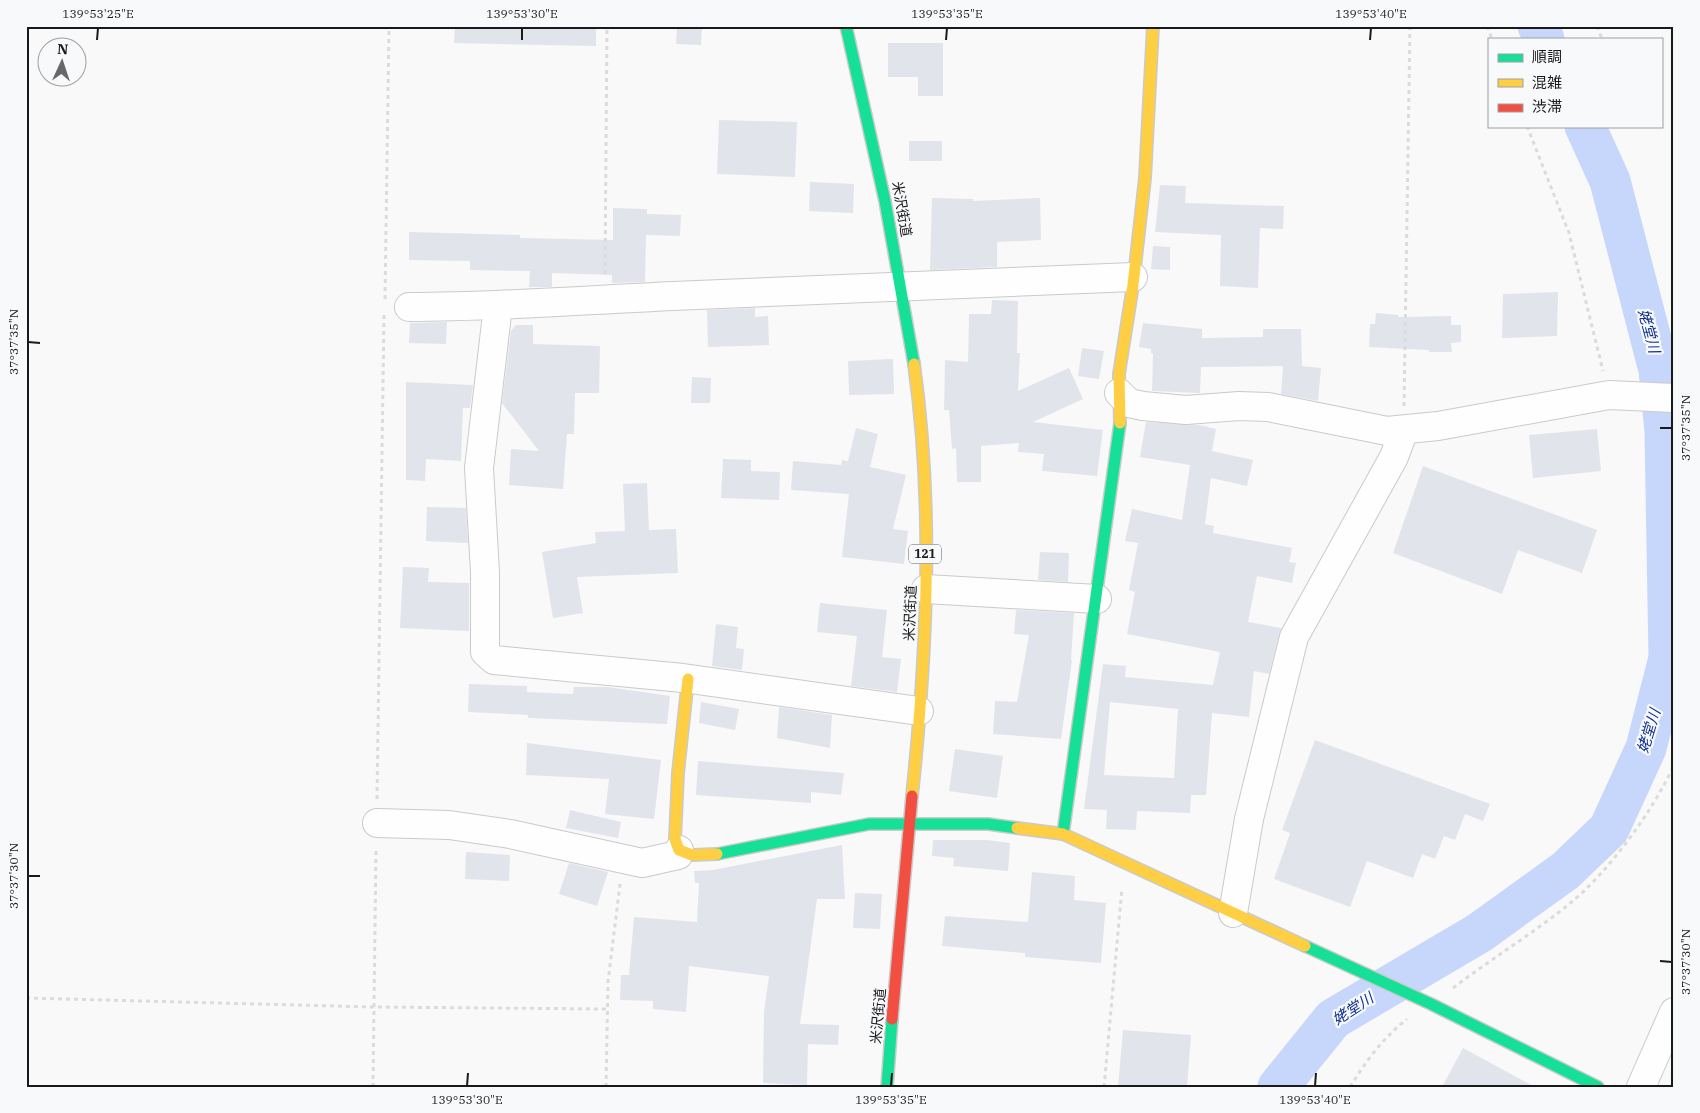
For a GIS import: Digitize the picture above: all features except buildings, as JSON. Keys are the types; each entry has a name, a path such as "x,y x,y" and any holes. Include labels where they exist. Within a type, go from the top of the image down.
{"main road":[{"name":"米沢街道","path":"846,26 883,185 901,286 917,392 925,494 926,589 919,711 886,1087"},
{"path":"1063,834 1120,422 1119,374 1134,277 1145,178 1153,26"},
{"path":"688,679 678,783 675,839 679,850 692,855 710,855 869,824 909,822 988,824 1063,834 1431,1004 1598,1087"}],"street":[{"path":"409,306 498,306 901,286 1134,277"},
{"path":"498,306 479,468 485,572 484,652 494,660 688,679 919,711"},
{"path":"1119,393 1129,403 1144,406 1186,410 1239,406 1268,407 1387,431 1438,426 1616,395 1674,398"},
{"path":"1233,913 1249,819 1294,637 1394,457 1404,430"},
{"path":"926,589 1097,599"},
{"path":"377,823 449,825 510,834 642,863 678,855 679,850"},
{"path":"1640,1087 1674,1012"}],"path":[{"path":"373,1087 389,26"},
{"path":"605,300 607,26"},
{"path":"1404,430 1410,26"},
{"path":"1487,26 1492,38"},
{"path":"1597,26 1602,38"},
{"path":"1528,128 1569,233 1616,395"},
{"path":"1350,1087 1363,1065 1389,1033 1576,898 1607,867 1629,838 1666,782 1674,765"},
{"path":"606,1087 608,982 623,858"},
{"path":"1104,1087 1124,862"},
{"path":"26,998 374,1007 608,1009"}],"waterway":[{"name":"姥堂川","path":"1538,26 1544,38"},
{"name":"姥堂川","path":"1278,1087 1333,1019 1479,933 1565,871 1609,829 1646,748 1669,658 1665,431 1659,370 1610,181 1586,128"}],"traffic: fast":[{"path":"846,26 885,201 914,364"},
{"path":"1063,834 1120,423"},
{"path":"717,854 869,824 988,824 1017,828"},
{"path":"1305,946 1431,1004 1598,1087"},
{"path":"887,1087 892,1019"}],"traffic: slow":[{"path":"1120,423 1119,374 1133,285 1145,178 1153,26"},
{"path":"912,796 921,688 926,580 924,472 914,364"},
{"path":"688,679 678,773 675,839 679,850 692,855 717,854"},
{"path":"1017,828 1063,834 1305,946"}],"traffic: jam":[{"path":"892,1019 912,796"}]}
